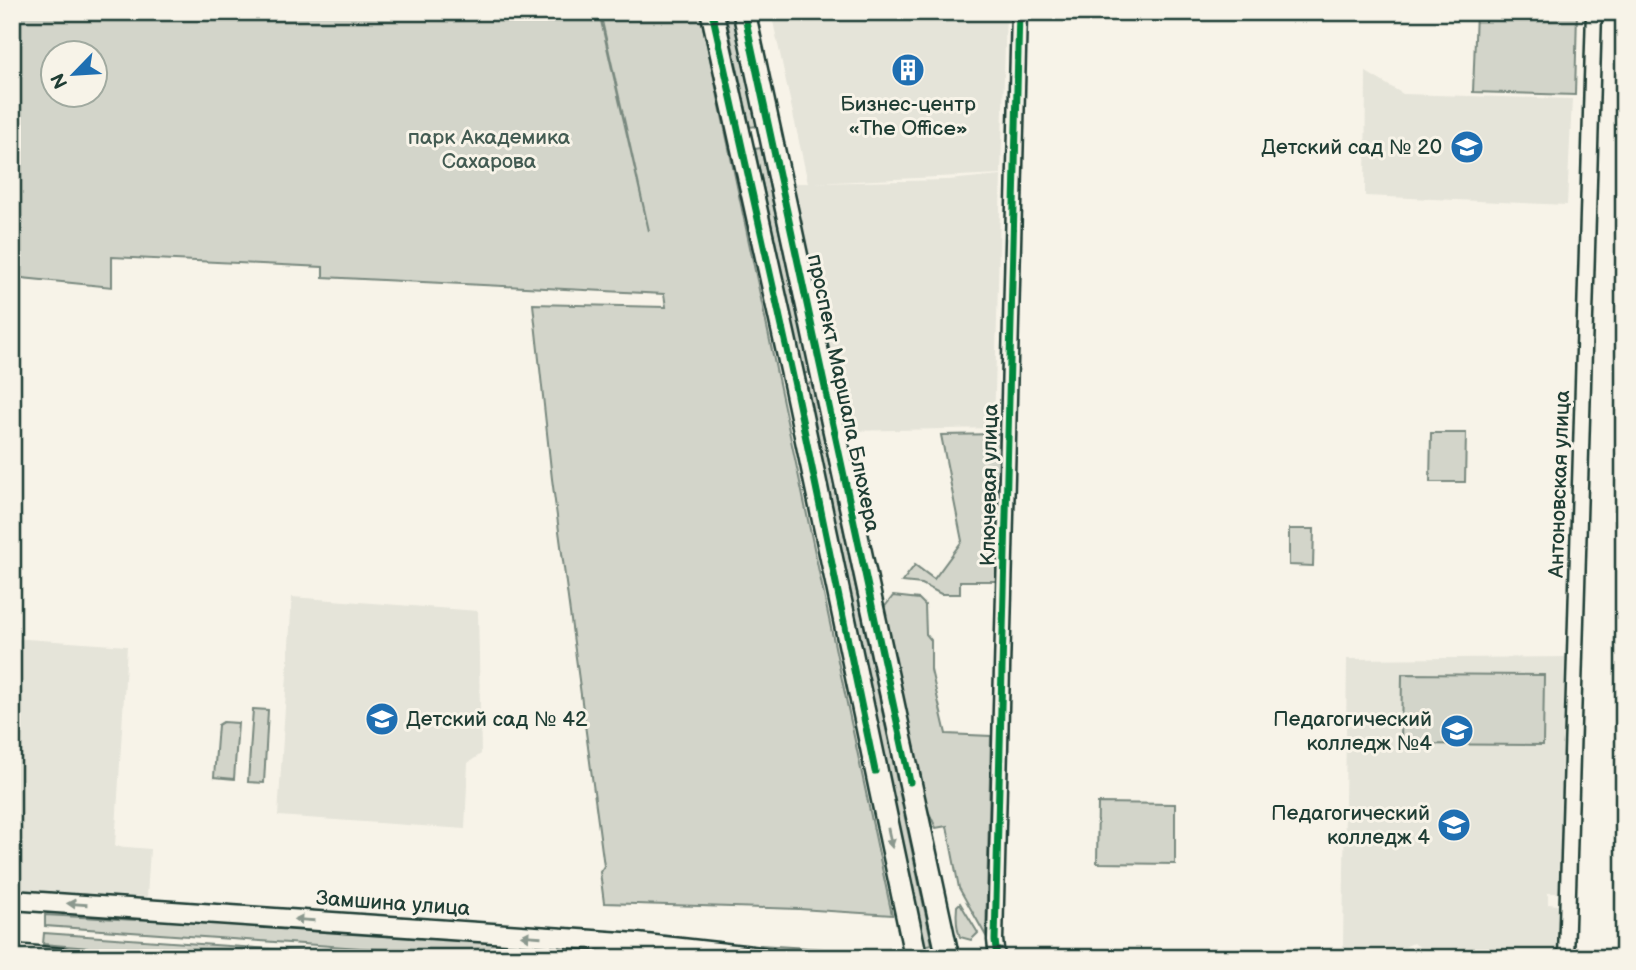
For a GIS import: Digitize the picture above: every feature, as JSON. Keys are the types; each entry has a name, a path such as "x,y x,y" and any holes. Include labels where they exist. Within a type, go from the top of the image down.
{"main road":[{"path":"712,12 794,381 916,958"},
{"name":"проспект Маршала Блюхера","path":"744,12 948,958"},
{"path":"740,138 770,133"}],"street":[{"name":"Ключевая улица","path":"997,958 995,940 1019,12"},
{"name":"Антоновская улица","path":"1566,958 1594,12"},
{"name":"Замшина улица","path":"12,900 637,951 770,958"},
{"path":"12,954 63,958"}],"shaded area":[{"path":"771,12 1006,12 1001,174 813,183 948,180 1001,175 994,428 847,431 792,183 808,183"},
{"name":"Детский сад № 20","path":"1366,72 1403,94 1572,99 1567,205 1365,196"},
{"path":"1620,586 1624,586 1624,739 1618,739"},
{"name":"Детский сад № 42","path":"292,597 478,611 481,754 468,763 465,829 278,816"},
{"path":"12,638 127,646 115,846 150,849 147,897 12,889"},
{"name":"Педагогический колледж №4","path":"1569,657 1562,889 1560,893 1548,893 1548,904 1559,905 1562,909 1561,947 1420,947 1413,943 1405,947 1343,947 1347,659"}],"green space":[{"name":"парк Академика Сахарова","path":"12,12 599,12 649,231 600,12 700,12 892,915 799,909 604,903 600,872 604,866 552,479 533,304 666,307 664,294 323,277 323,267 112,257 112,287 12,277"},
{"path":"725,12 732,12 757,126 750,127"},
{"path":"1476,12 1577,12 1575,95 1473,92"},
{"path":"761,148 810,372 803,374 755,149"},
{"path":"812,383 932,944 924,946 805,384"},
{"path":"1431,433 1466,433 1465,482 1430,482"},
{"path":"1000,434 996,581 960,581 960,594 941,594 922,584 902,582 915,565 934,579 962,541 941,435"},
{"path":"1289,529 1314,529 1313,566 1289,565"},
{"path":"893,596 919,599 925,605 926,634 931,640 931,670 946,734 991,736 986,936 959,888 947,826 936,828 924,802 883,609"},
{"path":"1402,674 1544,675 1543,745 1401,744"},
{"path":"253,709 268,710 264,783 248,782"},
{"path":"223,722 238,723 234,779 214,777 218,725"},
{"path":"1098,803 1175,804 1175,864 1097,863"},
{"path":"960,903 978,933 971,940 960,937 956,914"},
{"path":"45,915 135,920 136,916 604,949 608,951 610,958 502,958 45,926"},
{"path":"44,933 401,958 134,956 134,952 43,944"},
{"path":"759,945 888,953 888,958 788,958"}],"cycle path":[{"path":"712,12 794,381 875,771"},
{"path":"744,12 910,782"},
{"path":"997,958 995,940 1019,12"}],"place":[{"name":"Бизнес-центр «The Office»","path":"908,70"},
{"name":"Детский сад № 20","path":"1467,147"},
{"name":"Детский сад № 42","path":"382,719"},
{"name":"Педагогический колледж №4","path":"1457,731"},
{"name":"Педагогический колледж 4","path":"1454,825"}]}
